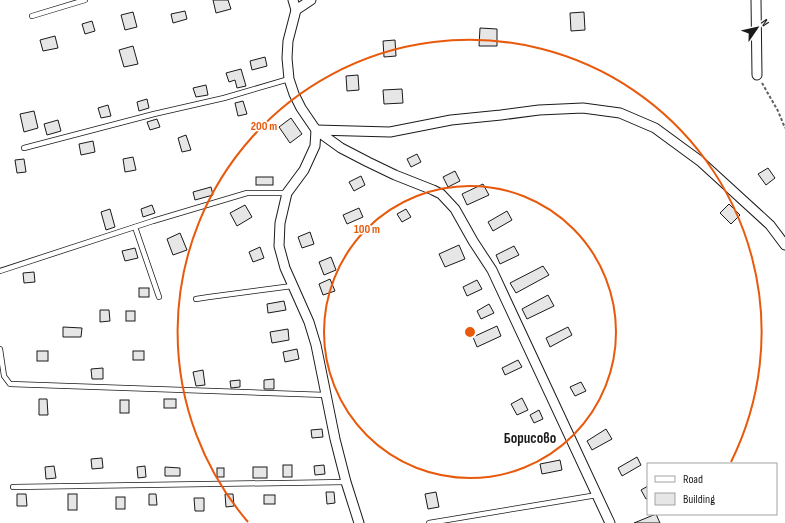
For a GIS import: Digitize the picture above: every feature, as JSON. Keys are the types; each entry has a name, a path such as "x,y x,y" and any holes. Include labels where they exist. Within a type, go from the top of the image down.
{"street":[{"path":"293,0 296,10 288,41 287,58 289,79 301,108 316,130 342,148 368,162 441,194 455,209 473,241 492,270 610,523"},
{"path":"296,10 311,0"},
{"path":"756,0 757,75"},
{"path":"316,130 390,132 451,120 539,110 583,108 620,113 655,128 700,161 770,225 785,245"},
{"path":"316,130 315,146 304,170 287,193 280,223 279,246 285,268 313,334 335,438 346,482 359,523"}],"lane":[{"path":"32,16 85,0"},
{"path":"24,148 154,114 224,98 289,79"},
{"path":"0,271 135,227 247,193 287,193"},
{"path":"135,227 159,297"},
{"path":"196,299 292,286"},
{"path":"0,349 4,376 10,384 326,395"},
{"path":"13,487 346,482"},
{"path":"429,523 597,495"}],"path":[{"path":"757,75 778,111 785,128"}],"building":[{"path":"213,0 228,0 231,9 216,13"},
{"path":"185,11 187,19 173,23 171,14"},
{"path":"133,12 137,27 125,30 121,15"},
{"path":"584,12 585,30 571,31 570,13"},
{"path":"92,21 95,31 85,34 82,24"},
{"path":"480,28 497,29 497,46 479,46"},
{"path":"55,36 58,48 43,51 40,40"},
{"path":"395,40 396,56 384,57 383,41"},
{"path":"133,46 138,64 124,67 119,50"},
{"path":"265,57 267,66 252,70 250,61"},
{"path":"241,69 246,86 237,88 235,80 229,82 226,73"},
{"path":"358,75 359,90 347,91 346,76"},
{"path":"206,85 208,95 196,97 193,88"},
{"path":"402,89 403,103 384,104 383,90"},
{"path":"147,99 149,108 139,111 137,102"},
{"path":"243,101 247,114 238,116 235,103"},
{"path":"108,105 111,116 101,118 98,108"},
{"path":"34,111 38,128 24,132 20,114"},
{"path":"291,118 302,134 290,143 279,127"},
{"path":"157,119 160,127 150,130 147,122"},
{"path":"58,120 61,131 47,135 44,124"},
{"path":"186,135 191,150 182,152 178,138"},
{"path":"93,141 95,152 81,155 79,144"},
{"path":"417,154 421,162 411,167 407,159"},
{"path":"133,157 136,170 125,172 123,159"},
{"path":"24,159 26,172 17,173 15,160"},
{"path":"768,168 775,178 766,185 758,174"},
{"path":"455,171 460,181 448,187 443,177"},
{"path":"361,176 365,185 354,191 349,182"},
{"path":"256,177 273,177 273,185 256,185"},
{"path":"483,184 489,195 467,205 462,194"},
{"path":"211,187 213,195 195,200 193,192"},
{"path":"729,204 740,215 731,224 720,213"},
{"path":"152,205 155,213 143,217 141,209"},
{"path":"245,205 252,217 237,226 230,213"},
{"path":"359,208 363,217 347,224 343,215"},
{"path":"110,209 115,227 106,230 101,212"},
{"path":"406,209 411,217 402,222 397,214"},
{"path":"507,211 512,220 493,231 488,222"},
{"path":"310,232 314,244 302,248 298,237"},
{"path":"180,233 187,250 173,255 167,239"},
{"path":"459,245 465,259 445,267 439,254"},
{"path":"514,246 519,255 500,264 496,255"},
{"path":"260,247 264,258 253,262 249,252"},
{"path":"135,248 138,258 125,261 122,251"},
{"path":"331,257 336,270 324,275 319,262"},
{"path":"543,266 549,275 516,293 510,283"},
{"path":"34,272 35,282 24,283 23,273"},
{"path":"330,279 335,291 323,295 319,284"},
{"path":"477,280 482,289 467,296 463,287"},
{"path":"139,288 149,288 149,297 139,297"},
{"path":"548,295 554,306 527,319 522,309"},
{"path":"284,301 286,310 268,313 267,304"},
{"path":"489,304 494,313 481,319 477,311"},
{"path":"100,310 109,310 110,321 100,322"},
{"path":"126,311 135,311 135,321 126,321"},
{"path":"497,326 501,336 477,347 473,337"},
{"path":"63,327 82,328 81,337 63,337"},
{"path":"568,327 572,335 550,347 546,338"},
{"path":"288,329 289,340 272,343 270,332"},
{"path":"297,349 299,359 285,362 283,352"},
{"path":"37,351 48,351 48,361 37,361"},
{"path":"133,351 144,351 144,360 133,360"},
{"path":"518,360 522,367 505,375 502,368"},
{"path":"103,368 103,379 92,379 91,369"},
{"path":"203,370 205,385 196,386 193,372"},
{"path":"274,379 274,389 264,389 264,380"},
{"path":"240,380 240,387 231,388 230,381"},
{"path":"581,382 586,391 575,396 570,387"},
{"path":"522,398 528,410 517,415 511,404"},
{"path":"39,399 47,399 48,415 39,415"},
{"path":"164,399 176,399 176,408 164,408"},
{"path":"120,400 129,400 129,413 120,413"},
{"path":"539,410 543,419 534,423 530,415"},
{"path":"322,429 323,437 312,438 311,430"},
{"path":"606,429 612,439 592,450 587,441"},
{"path":"637,457 641,465 622,476 618,468"},
{"path":"102,458 103,468 92,469 91,459"},
{"path":"560,460 562,470 542,474 540,464"},
{"path":"283,465 292,465 292,477 283,477"},
{"path":"324,465 325,474 315,475 314,466"},
{"path":"54,466 56,478 46,479 45,467"},
{"path":"145,466 146,477 138,478 137,467"},
{"path":"165,467 180,468 180,476 165,476"},
{"path":"253,467 267,467 267,478 253,478"},
{"path":"217,468 224,468 224,477 217,477"},
{"path":"647,487 647,498 646,499 641,490"},
{"path":"326,492 334,492 335,503 327,504"},
{"path":"436,492 439,507 428,509 425,494"},
{"path":"17,494 26,494 27,506 17,506"},
{"path":"68,494 77,494 77,510 68,510"},
{"path":"149,494 156,494 157,505 149,505"},
{"path":"225,494 233,494 234,506 226,507"},
{"path":"264,495 275,495 275,504 264,504"},
{"path":"116,497 125,497 125,509 116,509"},
{"path":"194,498 204,498 204,511 195,511"},
{"path":"656,515 660,523 634,523"}],"district":[{"name":"Борисово","path":"530,438"}]}
